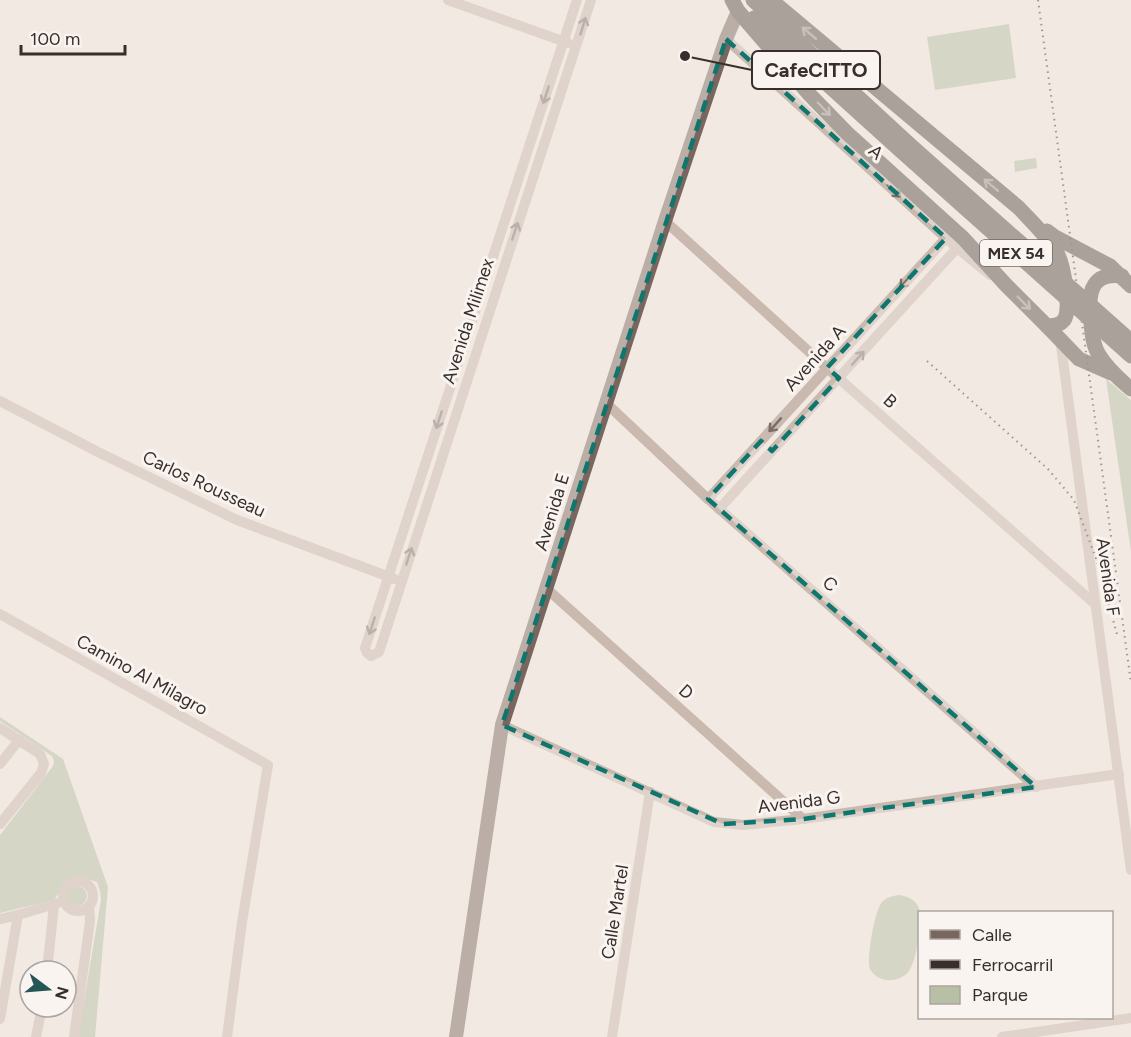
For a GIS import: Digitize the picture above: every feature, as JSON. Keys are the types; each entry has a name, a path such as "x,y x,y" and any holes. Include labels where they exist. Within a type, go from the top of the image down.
{"highway":[{"name":"MEX 54","path":"753,0 905,147 1131,356"},
{"path":"771,0 1055,237 1110,266 1127,281"},
{"name":"MEX 54","path":"735,4 1131,341"},
{"path":"735,4 785,67 840,125 963,238 1006,285 1053,325 1060,341 1079,359 1115,375"},
{"path":"1019,208 1049,241 1061,262 1067,309 1063,321 1053,325"},
{"path":"1127,281 1110,275 1094,285 1089,297 1095,345 1103,361 1131,389"}],"main road":[{"name":"Avenida E","path":"456,1037 502,725 665,220 726,39 735,4"}],"street":[{"path":"448,0 577,46"},
{"name":"Avenida Milimex","path":"577,0 365,648 371,656 379,652 591,0"},
{"name":"A","path":"726,39 957,248 1006,285"},
{"name":"B","path":"665,220 827,368 1095,604"},
{"name":"Avenida A","path":"708,499 946,238"},
{"name":"Avenida A","path":"719,509 957,248"},
{"name":"Avenida F","path":"1060,341 1131,870"},
{"path":"1064,374 1079,359"},
{"name":"Carlos Rousseau","path":"0,401 237,520 401,581"},
{"name":"C","path":"606,404 719,509 1036,787"},
{"path":"761,441 772,451"},
{"name":"D","path":"547,589 803,819"},
{"name":"Camino Al Milagro","path":"0,614 268,765 242,922 227,1037"},
{"name":"Avenida G","path":"502,725 723,824 742,825 803,819 1119,774"},
{"path":"0,728 40,754 44,764 41,773 0,824"},
{"path":"0,764 19,740"},
{"name":"Calle Martel","path":"612,1037 650,792"},
{"path":"0,919 59,902 74,911 82,910 92,901 92,892 89,887 82,882 76,882 68,885 64,891 59,902 49,959"},
{"path":"74,1037 90,921 89,906"},
{"path":"0,1019 18,915"},
{"path":"1002,1037 1131,1018"},
{"path":"36,1037 40,1019"}],"highlighted area":[{"path":"726,39 946,238 827,368 839,378 772,451 761,441 708,499 1036,787 803,819 723,824 502,725"}],"green space":[{"path":"1009,24 1016,78 935,90 927,37"},
{"path":"1036,158 1037,168 1015,172 1014,161"},
{"path":"1106,379 1131,400 1131,552"},
{"path":"0,717 63,759 108,887 95,1037 78,1037 101,900 97,882 78,876 67,881 54,900 0,913 0,835 53,766 54,761 52,756 0,721"},
{"path":"77,886 84,889 87,896 84,903 77,906 70,903 67,896 70,889"},
{"path":"892,896 910,898 920,911 918,911 918,943 912,965 905,975 888,980 873,974 869,964 870,945 879,906"}],"railway":[{"path":"1038,0 1131,683"},
{"path":"927,361 1048,469 1074,500 1097,561 1118,638"}],"place":[{"name":"CafeCITTO","path":"685,56"}]}
